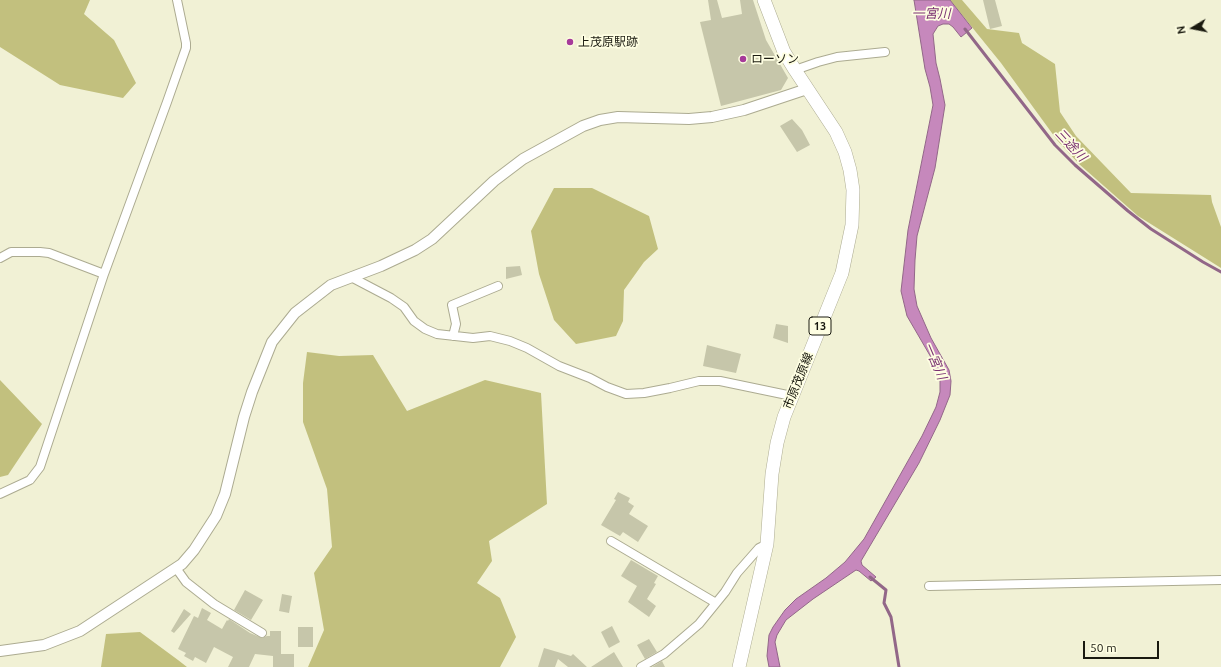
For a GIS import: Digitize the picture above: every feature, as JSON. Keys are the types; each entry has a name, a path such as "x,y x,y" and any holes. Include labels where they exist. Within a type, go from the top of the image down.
{"main road":[{"name":"市原茂原線","path":"739,667 767,544 772,474 776,443 792,396 842,273 852,225 853,190 845,152 836,132 795,70 778,39 764,0"}],"street":[{"path":"0,494 30,480 40,467 104,274 168,102 186,48 177,0"},
{"path":"795,70 837,57 885,52"},
{"path":"0,651 44,645 80,631 182,564 194,550 216,516 225,494 244,417 252,392 272,342 295,312 332,285 351,276 381,266 415,250 432,239 494,181 523,159 583,126 600,120 618,118 689,119 712,117 744,110 807,89"},
{"path":"0,258 11,252 49,253 104,274"},
{"path":"351,276 404,307 414,321 425,329 437,334 472,338 490,336 510,341 528,348 559,366 626,394 664,390 699,381 720,381 792,396"},
{"path":"453,336 456,324 452,305 498,286"},
{"path":"611,541 716,603"},
{"path":"640,667 664,654 699,624 725,592 737,573 759,548 767,544"},
{"path":"176,568 186,582 214,604 262,633"},
{"path":"929,586 1221,580"}],"shaded area":[{"path":"0,0 90,0 84,14 114,40 136,83 123,98 60,85 0,47"},
{"path":"950,0 962,0 987,29 1019,33 1022,43 1055,64 1060,112 1076,136 1131,193 1211,195 1221,227 1221,268 1138,216 1079,164 1057,140 1001,63"},
{"path":"554,188 592,188 649,216 658,249 644,262 624,290 623,321 616,336 576,344 554,320 539,274 531,231"},
{"path":"307,352 339,356 373,355 407,411 485,380 541,393 547,504 489,541 492,561 477,583 500,598 516,637 500,667 308,667 324,630 314,573 332,547 327,489 303,422 303,383"},
{"path":"0,380 42,424 8,475 0,477"},
{"path":"140,632 187,667 101,667 106,634"}],"water":[{"name":"一宮川","path":"914,0 950,0 972,28 961,37 949,24 943,24 938,26 933,34 936,63 945,105 935,168 917,236 915,260 914,289 917,306 931,338 949,370 951,381 950,395 940,420 919,463 861,561 862,565 876,577 871,581 856,570 813,599 786,620 777,635 775,642 780,667 769,667 767,656 769,635 773,627 785,610 796,599 826,578 845,562 864,539 922,436 936,407 940,392 940,379 932,359 907,316 901,291 908,230 933,105 925,69"}],"building":[{"name":"ローソン","path":"708,0 717,0 722,18 742,14 740,0 753,0 766,40 788,78 781,90 721,106 700,22 711,20"},
{"path":"983,0 995,0 1002,26 990,29"},
{"path":"792,119 802,130 810,145 797,152 780,126"},
{"path":"520,266 522,275 506,279 506,267"},
{"path":"776,324 788,326 788,343 773,338"},
{"path":"707,345 741,354 736,373 703,366"},
{"path":"618,492 630,498 628,502 634,506 629,514 648,526 638,542 623,532 620,536 601,525 616,500 614,499"},
{"path":"631,560 658,576 654,583 656,584 647,599 656,606 649,617 628,602 637,586 621,576"},
{"path":"245,590 263,600 251,620 234,610"},
{"path":"282,594 292,596 289,613 279,611"},
{"path":"202,608 211,613 207,620 222,629 229,619 250,633 262,638 270,636 270,631 281,631 281,654 294,654 294,667 273,667 273,656 255,654 249,667 228,667 233,657 214,647 206,663 195,657 193,661 184,656 186,653 178,649 194,616 198,618"},
{"path":"184,609 191,614 174,633 171,631"},
{"path":"612,626 620,642 609,648 601,632"},
{"path":"298,627 313,627 313,647 298,647"},
{"path":"649,639 657,652 645,659 637,645"},
{"path":"544,648 571,656 573,654 587,667 568,667 558,659 555,667 538,667"},
{"path":"614,652 623,667 591,667"},
{"path":"662,661 665,667 652,667"}],"waterway":[{"name":"三途川","path":"965,29 1055,145 1075,165 1151,229 1221,272"},
{"path":"870,577 886,590 884,603 891,617 899,667"}],"place":[{"name":"上茂原駅跡","path":"570,42"},
{"name":"ローソン","path":"743,59"}]}
